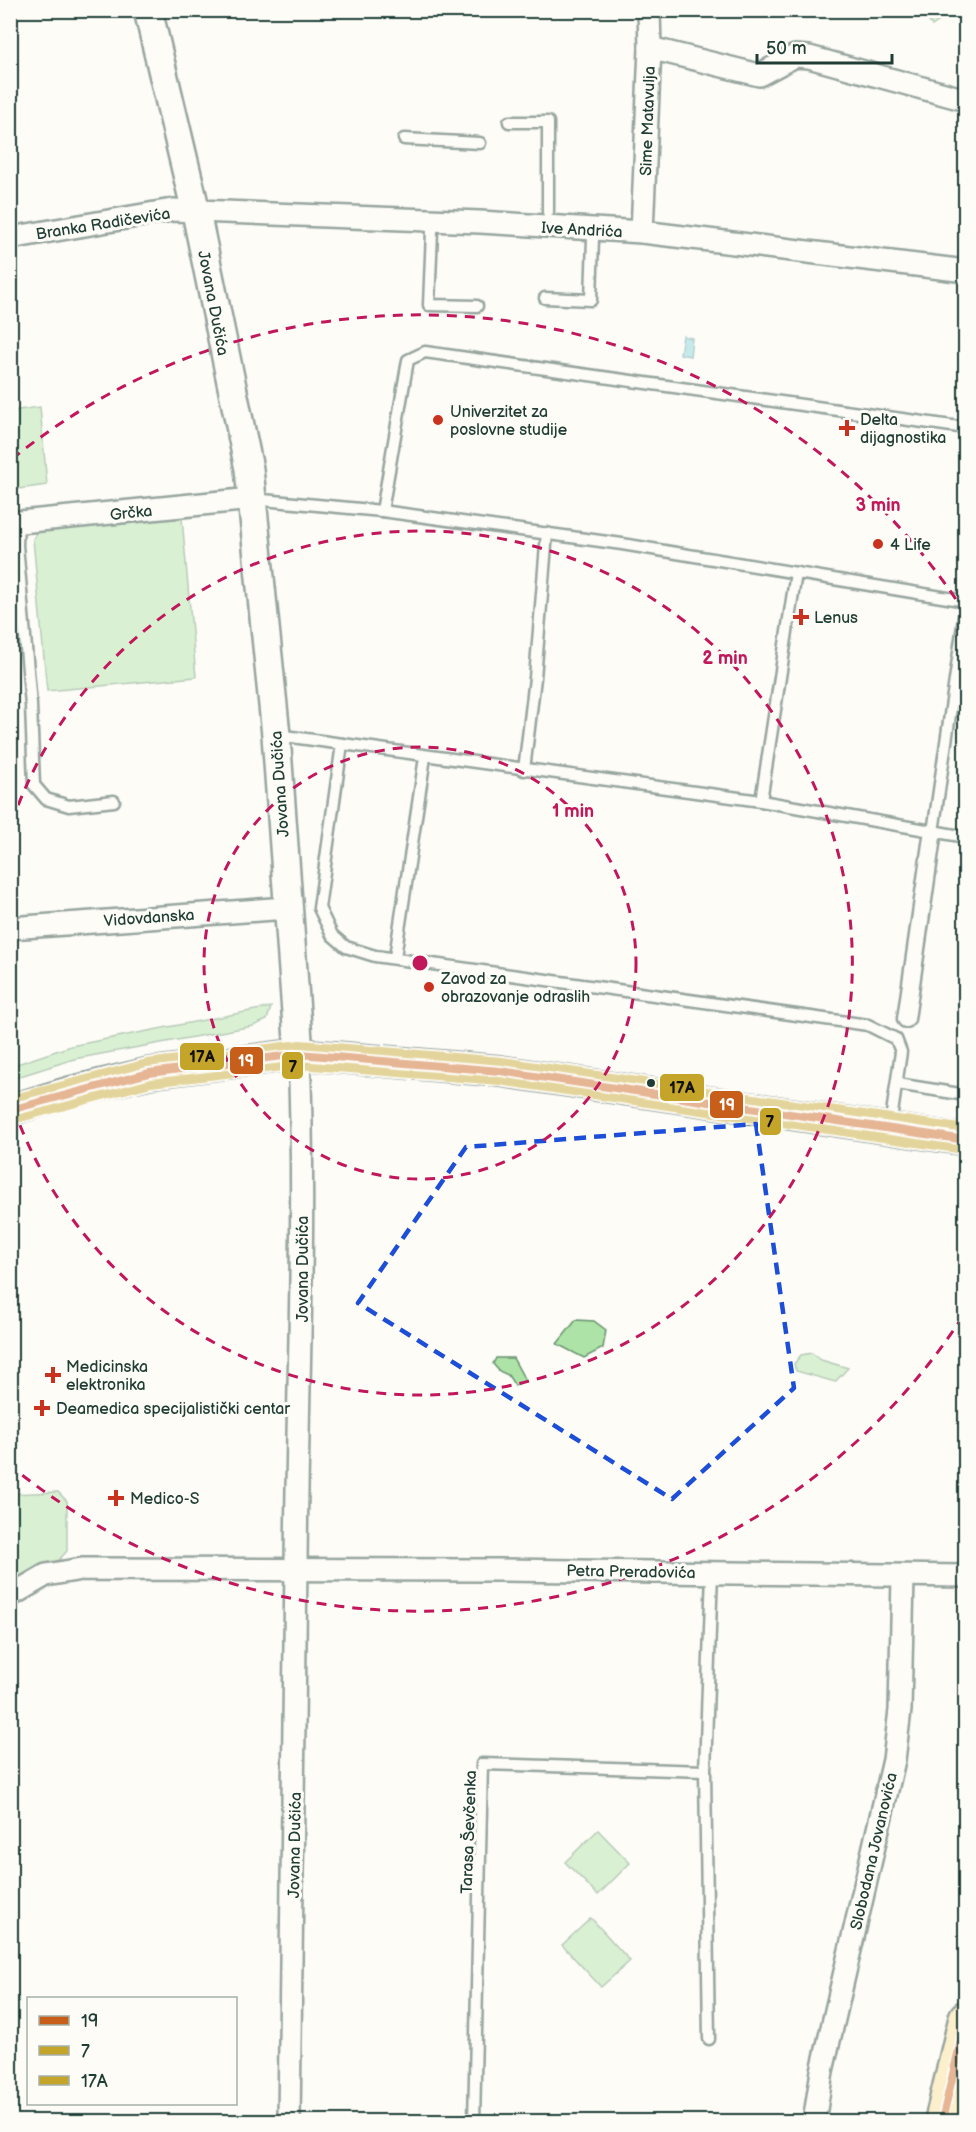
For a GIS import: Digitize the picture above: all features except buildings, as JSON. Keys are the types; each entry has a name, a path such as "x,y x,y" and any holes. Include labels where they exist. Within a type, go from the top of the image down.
{"main road":[{"path":"10,1110 70,1092 149,1073 299,1054 500,1071 966,1140"},
{"path":"943,2116 966,2018"}],"street":[{"name":"Jovana Dučića","path":"148,10 196,212 249,469 276,735 299,1054 303,1248 296,1569 295,1850 289,2121"},
{"name":"Sime Matavulja","path":"642,232 650,48 649,10"},
{"path":"650,48 759,75 795,56 809,57 966,100"},
{"name":"Branka Radičevića","path":"10,238 172,210 196,212"},
{"name":"Ive Andrića","path":"196,212 480,222 642,232 966,271"},
{"name":"Grčka","path":"14,523 252,499"},
{"path":"906,1019 933,834"},
{"name":"Vidovdanska","path":"10,928 287,908"},
{"path":"10,1596 46,1575 77,1569 296,1569"},
{"name":"Petra Preradovića","path":"296,1569 966,1576"},
{"name":"Slobodana Jovanovića","path":"814,2121 822,2071 894,1760 900,1710 903,1577"}],"lane":[{"path":"509,122 548,122 548,212"},
{"path":"404,139 480,143"},
{"path":"432,231 429,305 477,306"},
{"path":"545,298 591,300 593,238"},
{"path":"382,511 408,360 425,352 966,428"},
{"path":"252,499 382,511 547,533 966,603 933,834"},
{"path":"14,523 31,705 34,785 46,799 69,806 114,801"},
{"path":"524,770 547,533"},
{"path":"760,801 796,573"},
{"path":"276,735 760,801 933,834 966,837"},
{"path":"342,744 319,908 332,936 346,947 363,953 868,1025 896,1039 902,1052 890,1129"},
{"path":"395,957 425,757"},
{"path":"897,1084 966,1095"},
{"path":"709,2039 705,1772 712,1572"},
{"name":"Tarasa Ševčenka","path":"474,2121 483,1764 705,1772"}],"highlighted area":[{"path":"756,1124 794,1388 672,1499 358,1303 466,1147"}],"green space":[{"path":"922,11 945,11 948,15 932,26"},
{"path":"40,407 47,485 11,490 11,411"},
{"path":"182,518 196,677 47,691 33,539 37,532"},
{"path":"271,1007 267,1020 253,1026 74,1059 11,1079 11,1066 71,1046"},
{"path":"576,1320 594,1321 606,1330 603,1348 584,1358 557,1344"},
{"path":"812,1353 821,1360 848,1368 835,1382 796,1371 794,1364 801,1355"},
{"path":"496,1358 513,1358 525,1380 515,1386 508,1375 499,1371 493,1364"},
{"path":"58,1492 67,1501 67,1551 59,1560 11,1585 11,1494"},
{"path":"598,1830 630,1863 598,1895 565,1862"},
{"path":"591,1918 630,1961 601,1987 562,1945"}],"water":[{"path":"683,336 692,338 690,356 680,354"}],"transit line":[{"name":"17A","path":"10,1099 147,1063 300,1044 502,1061 966,1129"},
{"name":"19","path":"10,1110 149,1073 299,1054 500,1071 966,1140"},
{"name":"7","path":"13,1120 151,1083 299,1065 499,1081 964,1150"},
{"name":"19","path":"943,2116 966,2020"}],"place":[{"name":"Univerzitet za poslovne studije","path":"438,420"},
{"name":"Delta dijagnostika","path":"847,428"},
{"name":"4 Life","path":"878,544"},
{"name":"Lenus","path":"801,617"},
{"name":"Zavod za obrazovanje odraslih","path":"429,987"},
{"name":"Medicinska elektronika","path":"53,1375"},
{"name":"Deamedica specijalistički centar","path":"42,1408"},
{"name":"Medico-S","path":"116,1498"}]}
